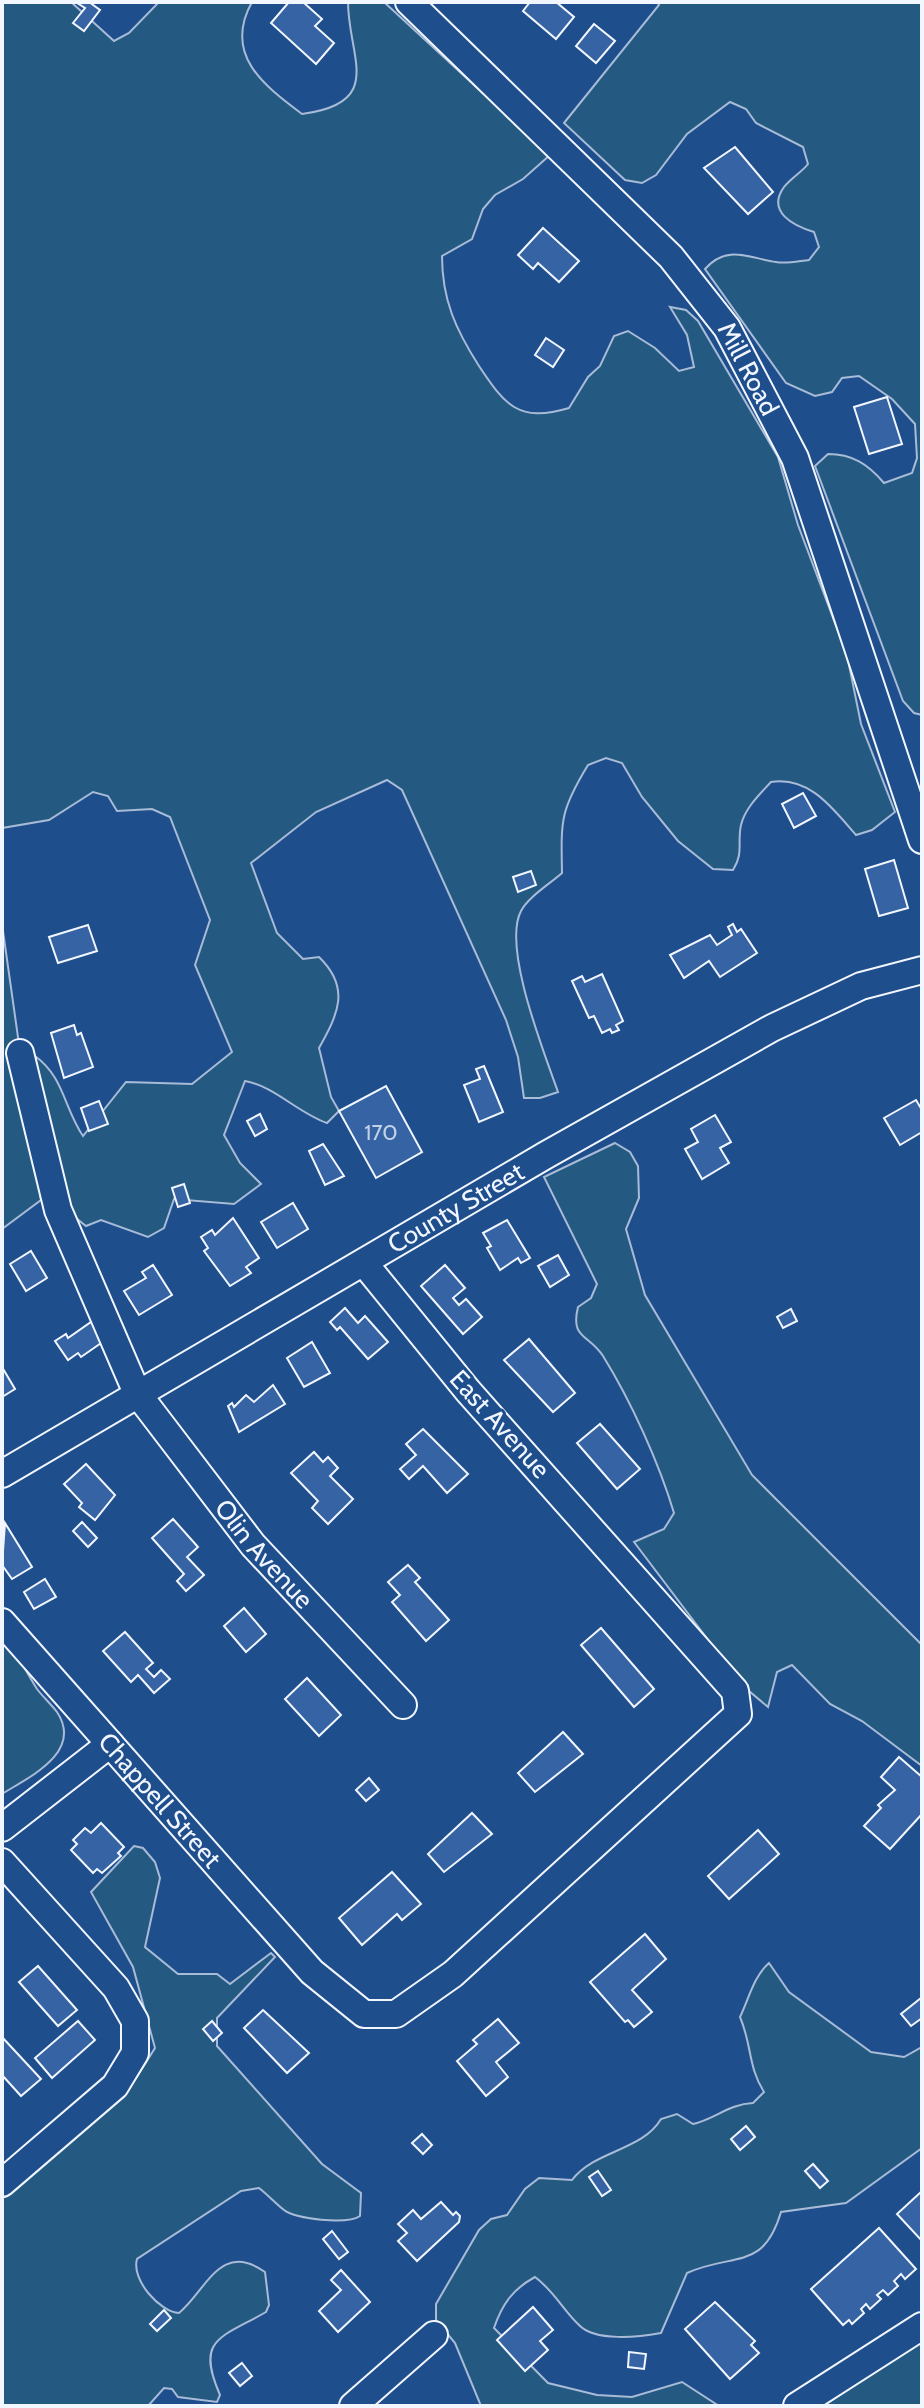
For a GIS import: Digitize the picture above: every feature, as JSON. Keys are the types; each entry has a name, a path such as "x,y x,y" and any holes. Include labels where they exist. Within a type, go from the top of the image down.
{"street":[{"name":"Mill Road","path":"409,2 671,257 727,328 795,458 922,840"},
{"name":"County Street","path":"2,1474 137,1393 772,1028 861,986 922,970"},
{"name":"Olin Avenue","path":"20,1053 58,1210 137,1393 253,1545 403,1705"},
{"name":"East Avenue","path":"320,1979 364,2014 396,2014 453,1974 738,1714 735,1691 468,1391 364,1263"},
{"name":"Chappell Street","path":"2,1622 320,1979"},
{"path":"2,1828 110,1744"},
{"path":"2,1862 116,1988 135,2021 135,2053 115,2086 2,2183"},
{"path":"797,2406 922,2326"},
{"path":"353,2406 434,2335"}],"shaded area":[{"path":"2,2 71,2 114,41 129,33 159,2 252,2 244,21 242,37 245,53 261,80 302,114 345,100 353,88 356,59 348,2 384,2 550,155 523,179 495,195 483,209 472,239 442,256 452,314 479,366 497,391 515,407 525,412 552,412 569,408 588,377 600,366 614,336 628,331 655,348 679,371 694,367 687,335 670,307 686,310 698,321 778,457 798,525 847,655 861,724 895,812 872,830 856,835 820,796 809,789 785,781 771,782 743,819 740,848 733,870 713,869 678,841 642,797 622,763 606,758 588,765 564,816 562,873 524,906 517,927 517,949 527,1000 558,1092 540,1098 524,1098 518,1057 506,1020 402,790 387,780 316,812 251,863 277,933 303,959 319,957 335,980 338,990 336,1012 319,1048 331,1097 339,1111 327,1123 266,1088 245,1081 224,1135 240,1163 261,1184 234,1204 174,1199 164,1228 148,1237 101,1220 86,1226 71,1214 64,1200 35,1056 45,1064 58,1083 83,1136 126,1082 192,1084 232,1052 195,965 210,920 170,817 152,809 117,811 108,796 93,792 49,820 2,828"},
{"path":"657,2 922,2 922,715 914,713 903,701 815,466 828,454 837,454 859,461 884,483 912,473 917,458 915,424 892,399 859,376 842,378 832,392 815,396 786,383 705,269 713,261 730,255 780,263 809,260 819,247 814,232 791,222 780,211 778,204 784,187 808,164 803,147 756,123 746,109 730,102 687,134 656,175 642,183 625,180 564,123 659,5"},
{"path":"2,924 41,1200 2,1229"},
{"path":"615,1143 630,1152 638,1166 639,1198 626,1229 645,1295 752,1475 922,1645 922,1766 862,1721 830,1704 792,1665 777,1672 768,1707 743,1686 634,1542 664,1529 674,1513 652,1453 624,1392 598,1349 579,1331 576,1317 578,1307 591,1298 597,1284 544,1177"},
{"path":"2,1629 37,1689 57,1712 63,1727 63,1740 58,1752 38,1772 2,1794"},
{"path":"134,1846 143,1848 155,1862 160,1878 145,1947 178,1974 217,1974 230,1984 271,1953 275,1957 217,2018 217,2046 322,2164 361,2193 360,2216 321,2220 299,2216 284,2210 259,2188 241,2191 137,2259 138,2276 149,2294 164,2307 179,2313 225,2265 236,2262 249,2264 265,2272 269,2305 266,2312 225,2335 212,2351 210,2362 220,2395 217,2402 178,2397 172,2389 164,2388 148,2406 2,2406 2,2194 136,2078 155,2048 133,1967 91,1892"},
{"path":"769,1963 789,1992 871,2052 904,2057 922,2047 922,2148 846,2203 781,2212 774,2231 756,2252 687,2273 661,2333 618,2337 586,2330 535,2277 514,2292 497,2319 494,2328 548,2383 597,2395 632,2397 682,2382 719,2406 481,2406 455,2343 436,2320 436,2304 479,2230 491,2219 507,2215 525,2189 539,2178 572,2180 593,2162 642,2138 661,2119 677,2114 693,2124 737,2106 753,2103 764,2092 755,2074 740,2017 756,1981"},
{"path":"922,2340 922,2406 823,2406"}],"building":[{"path":"89,2 100,10 84,31 73,23 85,8 77,3"},
{"path":"289,2 303,2 322,19 315,26 334,43 316,64 271,23"},
{"path":"530,2 556,2 574,17 556,39 523,11"},
{"path":"594,24 615,41 596,63 576,46"},
{"path":"735,147 773,192 748,214 704,168"},
{"path":"543,228 579,261 559,282 538,263 533,269 518,255"},
{"path":"546,338 564,350 553,367 535,355"},
{"path":"887,397 902,444 869,454 854,407"},
{"path":"803,793 816,816 794,828 782,804"},
{"path":"894,860 908,908 879,916 865,869"},
{"path":"531,871 536,885 518,892 513,877"},
{"path":"733,924 737,932 741,929 757,953 720,977 709,961 684,978 670,955 710,935 717,945 732,935 728,927"},
{"path":"88,925 97,951 58,963 49,937"},
{"path":"602,974 623,1021 616,1025 619,1030 612,1033 610,1029 602,1033 594,1016 589,1018 572,981 582,976 585,982"},
{"path":"74,1025 77,1035 81,1033 93,1067 64,1078 51,1033"},
{"path":"484,1066 503,1112 479,1122 464,1085 480,1079 476,1069"},
{"path":"386,1086 422,1152 376,1178 339,1111"},
{"path":"916,1100 922,1110 922,1132 900,1145 884,1118"},
{"path":"99,1101 108,1124 89,1131 81,1108"},
{"path":"260,1114 267,1129 255,1136 247,1121"},
{"path":"715,1115 731,1142 720,1148 729,1163 702,1179 685,1149 698,1142 691,1129"},
{"path":"323,1144 344,1176 325,1185 309,1151"},
{"path":"184,1184 190,1203 178,1207 172,1188"},
{"path":"293,1203 308,1229 277,1248 261,1222"},
{"path":"233,1218 259,1258 246,1267 251,1273 230,1286 204,1251 208,1248 201,1237 212,1230 215,1235"},
{"path":"507,1220 530,1258 521,1263 518,1258 500,1270 487,1248 491,1246 483,1233"},
{"path":"31,1251 47,1278 26,1291 10,1264"},
{"path":"558,1255 569,1275 550,1287 538,1266"},
{"path":"153,1265 172,1295 139,1315 124,1291 146,1278 142,1272"},
{"path":"445,1265 465,1288 453,1298 459,1305 466,1299 482,1317 463,1334 421,1286"},
{"path":"345,1308 358,1323 365,1316 388,1342 368,1359 340,1327 337,1330 330,1322"},
{"path":"791,1309 797,1321 783,1328 777,1317"},
{"path":"91,1322 104,1341 81,1357 78,1353 68,1360 55,1341 66,1334 68,1338"},
{"path":"529,1339 575,1393 553,1412 504,1360"},
{"path":"312,1342 330,1373 304,1387 287,1358"},
{"path":"2,1367 15,1389 2,1397"},
{"path":"273,1385 285,1404 239,1432 228,1406 232,1403 234,1407 246,1395 254,1402"},
{"path":"600,1424 640,1469 617,1489 577,1443"},
{"path":"423,1429 468,1474 447,1493 423,1466 409,1479 400,1469 416,1455 406,1444"},
{"path":"314,1452 323,1462 328,1457 338,1468 330,1476 353,1499 328,1524 312,1508 318,1501 291,1473"},
{"path":"86,1464 115,1495 95,1520 79,1507 82,1503 64,1484"},
{"path":"173,1519 198,1547 187,1557 204,1575 186,1591 177,1581 184,1574 152,1538"},
{"path":"82,1522 97,1538 88,1547 73,1531"},
{"path":"5,1523 32,1567 12,1579 2,1565"},
{"path":"408,1565 420,1578 415,1582 449,1620 426,1641 392,1602 400,1595 388,1582"},
{"path":"45,1579 56,1597 34,1609 24,1592"},
{"path":"244,1608 266,1634 246,1652 224,1626"},
{"path":"601,1628 654,1689 634,1707 581,1645"},
{"path":"125,1632 153,1663 146,1669 154,1677 161,1670 170,1679 154,1693 138,1675 131,1682 103,1651"},
{"path":"307,1678 341,1715 319,1736 285,1699"},
{"path":"563,1732 583,1754 535,1792 518,1773"},
{"path":"899,1757 922,1777 922,1814 890,1849 864,1826 881,1808 878,1805 895,1790 881,1777"},
{"path":"369,1778 379,1790 366,1801 356,1790"},
{"path":"472,1813 492,1834 444,1872 428,1854"},
{"path":"101,1823 124,1847 118,1853 121,1856 102,1873 97,1869 93,1873 71,1850 77,1844 73,1840 85,1828 91,1833"},
{"path":"758,1830 779,1854 729,1899 708,1876"},
{"path":"392,1872 421,1904 402,1920 397,1914 362,1945 339,1918"},
{"path":"645,1934 666,1959 632,1990 652,2012 634,2027 628,2020 625,2022 590,1982"},
{"path":"38,1966 77,2010 58,2026 19,1982"},
{"path":"921,1998 922,2018 911,2026 901,2014"},
{"path":"263,2010 309,2053 287,2073 244,2028"},
{"path":"498,2019 519,2043 496,2062 508,2077 486,2096 457,2061 477,2044 473,2040"},
{"path":"78,2021 95,2040 52,2078 35,2058"},
{"path":"212,2021 222,2033 213,2041 203,2029"},
{"path":"2,2037 41,2079 21,2096 2,2075"},
{"path":"746,2126 755,2137 740,2150 731,2139"},
{"path":"422,2134 432,2145 423,2154 412,2143"},
{"path":"813,2164 828,2181 820,2188 805,2171"},
{"path":"598,2171 611,2190 602,2196 589,2177"},
{"path":"922,2191 922,2241 897,2214"},
{"path":"441,2202 453,2215 456,2212 460,2216 459,2222 417,2261 398,2241 407,2233 398,2224 413,2210 421,2219"},
{"path":"879,2228 916,2269 905,2279 901,2274 894,2281 898,2286 888,2295 883,2290 877,2295 881,2299 870,2309 866,2304 861,2309 864,2313 852,2324 849,2320 843,2325 811,2289"},
{"path":"332,2231 348,2252 339,2259 323,2239"},
{"path":"341,2270 370,2302 338,2332 319,2311 341,2290 331,2280"},
{"path":"715,2302 755,2341 751,2345 759,2353 730,2379 685,2329"},
{"path":"533,2307 553,2330 540,2341 548,2350 525,2371 497,2340"},
{"path":"164,2310 171,2318 157,2331 150,2324"},
{"path":"629,2352 646,2354 644,2369 628,2367"},
{"path":"242,2363 252,2376 240,2386 229,2373"}]}
